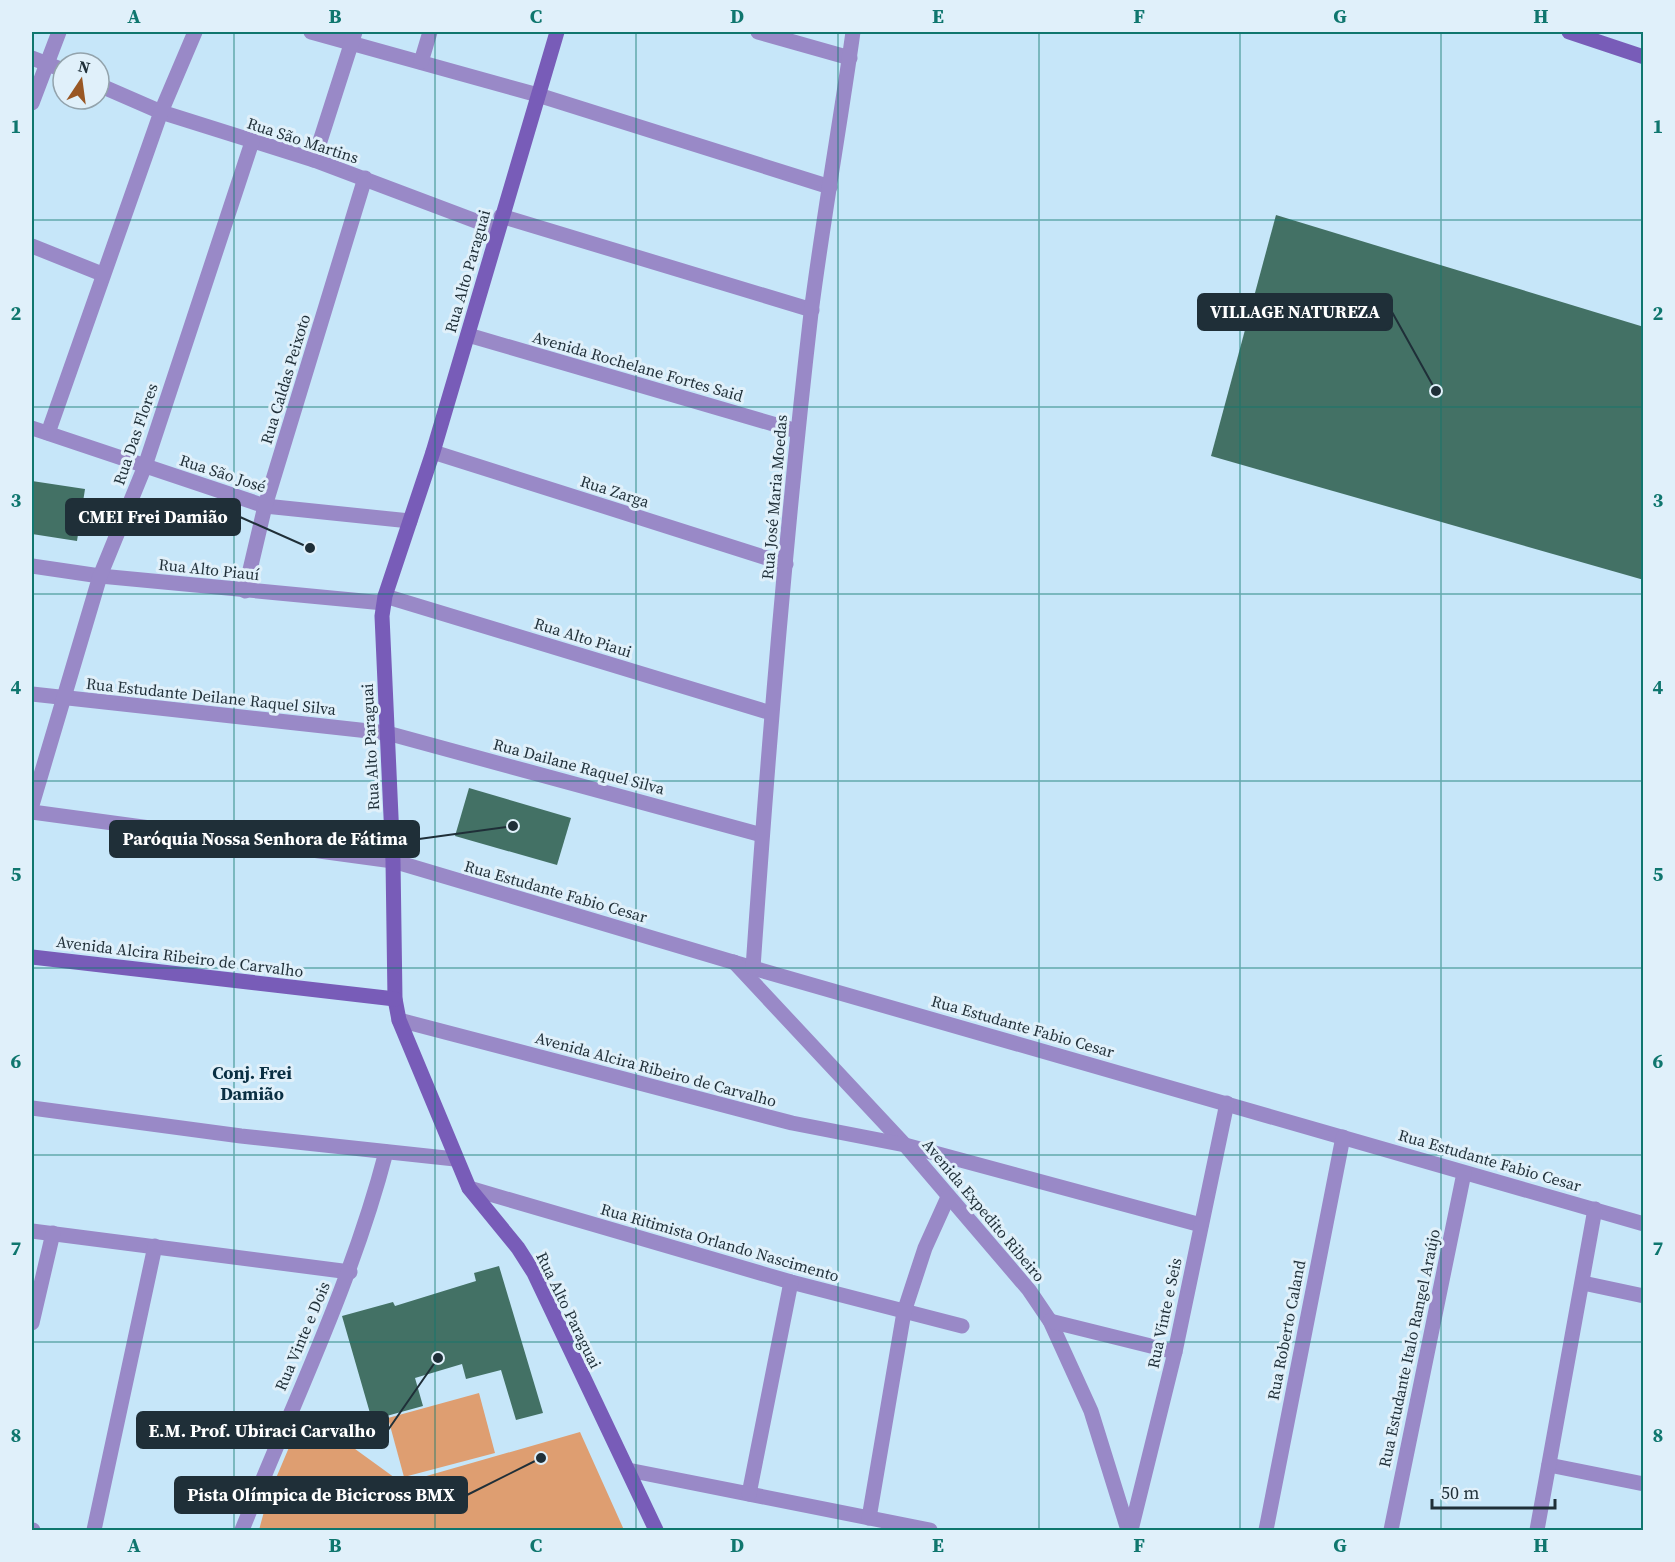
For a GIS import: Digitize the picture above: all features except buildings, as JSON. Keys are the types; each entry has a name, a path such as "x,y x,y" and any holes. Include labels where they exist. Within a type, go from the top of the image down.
{"street":[{"path":"32,103 38,60 59,32"},
{"path":"48,434 102,274 161,112 195,32"},
{"path":"311,32 353,37 422,62 538,95 830,187"},
{"path":"422,62 430,32"},
{"name":"Rua Alto Paraguai","path":"557,32 499,222 433,452 384,600 393,861 395,999 399,1020 469,1188 519,1248 534,1273 566,1345 656,1530"},
{"path":"758,32 850,58"},
{"name":"Rua José Maria Moedas","path":"753,968 771,712 798,431 812,310 854,32"},
{"path":"1569,32 1644,57"},
{"path":"314,160 353,37"},
{"name":"Rua São Martins","path":"111,90 161,112 499,222 812,310"},
{"name":"Rua Das Flores","path":"32,806 100,576 145,466 252,142"},
{"name":"Rua Caldas Peixoto","path":"245,591 265,506 364,178"},
{"path":"32,246 102,274"},
{"name":"Avenida Rochelane Fortes Said","path":"468,335 798,431"},
{"name":"Rua São José","path":"32,428 265,506 410,521"},
{"name":"Rua Zarga","path":"433,452 786,564"},
{"name":"Rua Alto Piauí","path":"32,566 100,576 245,591 384,600"},
{"name":"Rua Alto Piaui","path":"384,600 771,712"},
{"name":"Rua Estudante Deilane Raquel Silva","path":"32,694 387,733"},
{"name":"Rua Dailane Raquel Silva","path":"387,733 762,835"},
{"name":"Rua Estudante Fabio Cesar","path":"32,812 393,861 753,968 1644,1224"},
{"name":"Avenida Alcira Ribeiro de Carvalho","path":"32,957 395,999"},
{"name":"Avenida Expedito Ribeiro","path":"734,962 905,1145 948,1197 997,1250 1050,1321 1091,1411 1129,1530"},
{"name":"Avenida Alcira Ribeiro de Carvalho","path":"399,1020 792,1124 905,1145 1201,1225"},
{"name":"Rua Vinte e Seis","path":"1129,1530 1175,1352 1227,1103"},
{"path":"32,1108 455,1159"},
{"name":"Rua Roberto Caland","path":"1266,1530 1343,1137"},
{"name":"Rua Vinte e Dois","path":"242,1530 289,1412 350,1272 367,1224 386,1152"},
{"name":"Rua Estudante Italo Rangel Araújo","path":"1391,1530 1464,1173"},
{"name":"Rua Ritimista Orlando Nascimento","path":"469,1188 791,1282 962,1326"},
{"path":"869,1518 904,1312 925,1248 948,1197"},
{"path":"1537,1530 1595,1209"},
{"path":"32,1231 350,1272"},
{"path":"33,1314 53,1233"},
{"path":"94,1530 155,1246"},
{"path":"749,1494 791,1282"},
{"path":"1583,1283 1644,1296"},
{"path":"1050,1321 1175,1352"},
{"path":"1549,1465 1644,1484"},
{"path":"628,1470 930,1530"}],"shaded area":[{"path":"479,1393 495,1453 404,1477 388,1418"},
{"path":"304,1412 402,1483 580,1432 624,1530 259,1530 268,1497"}],"place":[{"name":"VILLAGE NATUREZA","path":"1436,391"},
{"name":"CMEI Frei Damião","path":"310,548"},
{"name":"Paróquia Nossa Senhora de Fátima","path":"513,826"},
{"name":"E.M. Prof. Ubiraci Carvalho","path":"438,1358"},
{"name":"Pista Olímpica de Bicicross BMX","path":"541,1458"}],"district":[{"name":"Conj. Frei Damião","path":"252,1082"}]}
